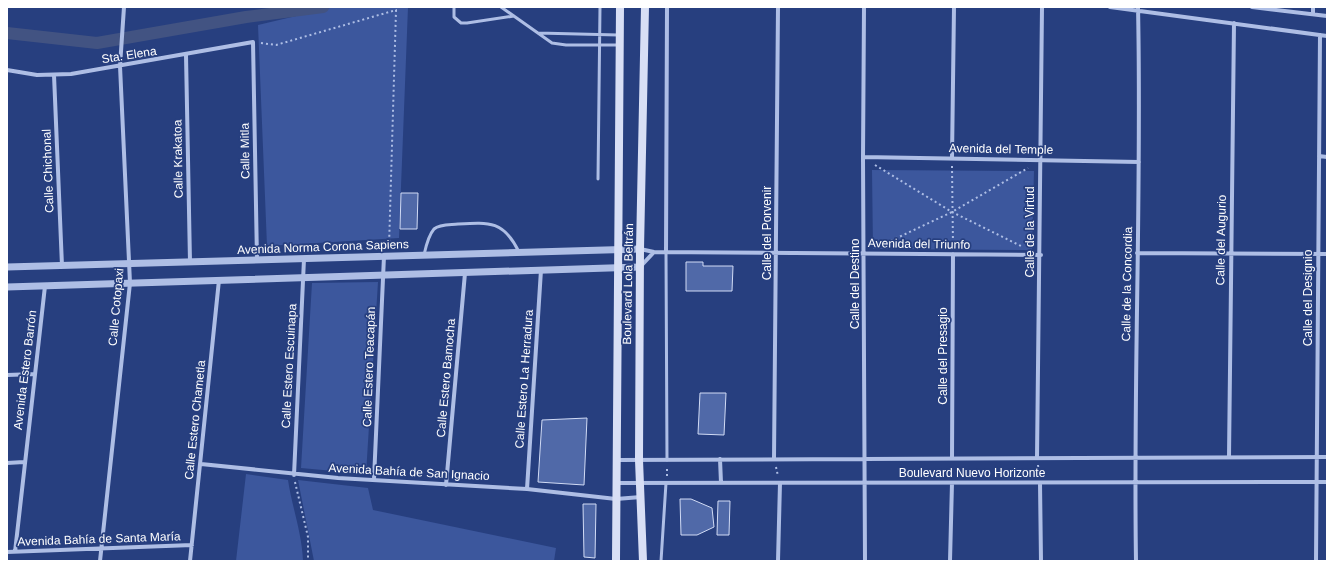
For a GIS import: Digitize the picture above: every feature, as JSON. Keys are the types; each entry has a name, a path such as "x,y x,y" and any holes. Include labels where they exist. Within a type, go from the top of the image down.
{"main road":[{"name":"Boulevard Lola Beltrán","path":"616,561 620,7"},
{"name":"Boulevard Lola Beltrán","path":"643,561 639,460 640,249 645,7"}],"street":[{"name":"Calle Cotopaxi","path":"100,561 130,283 120,66 124,7"},
{"path":"666,252 667,7"},
{"name":"Calle del Porvenir","path":"774,459 778,7"},
{"name":"Calle del Destino","path":"864,7 863,157 865,254 865,561"},
{"path":"952,158 954,7"},
{"name":"Calle de la Virtud","path":"1037,458 1041,255 1042,7"},
{"path":"1110,7 1138,9 1327,36"},
{"path":"1252,7 1327,16"},
{"path":"1313,7 1313,14"},
{"name":"Calle de la Concordia","path":"1136,561 1134,458 1139,162 1138,9"},
{"name":"Calle del Augurio","path":"1229,457 1234,23"},
{"name":"Calle del Designio","path":"1316,561 1320,35"},
{"name":"Sta. Elena","path":"7,70 54,75 120,66 253,42"},
{"name":"Calle Mitla","path":"253,42 257,260"},
{"name":"Calle Krakatoa","path":"186,55 190,262"},
{"name":"Calle Chichonal","path":"54,75 62,266"},
{"path":"1320,156 1327,157"},
{"name":"Avenida del Temple","path":"863,157 1139,162"},
{"name":"Avenida Norma Corona Sapiens","path":"7,267 640,249"},
{"name":"Avenida del Triunfo","path":"640,249 654,252 1041,255"},
{"path":"7,287 640,267 654,252"},
{"path":"1137,252 1327,254"},
{"name":"Calle del Presagio","path":"952,458 953,254"},
{"name":"Calle Estero Teacapán","path":"374,479 383,275 387,256"},
{"name":"Calle Estero Escuinapa","path":"294,475 304,259"},
{"name":"Calle Estero La Herradura","path":"527,489 541,270"},
{"name":"Calle Estero Bamocha","path":"446,485 465,272"},
{"name":"Calle Estero Chametla","path":"190,561 219,280"},
{"name":"Avenida Estero Barrón","path":"15,552 45,286"},
{"path":"7,375 35,374"},
{"name":"Boulevard Nuevo Horizonte","path":"617,460 1327,457"},
{"path":"720,459 720,483"},
{"path":"7,463 24,462"},
{"name":"Avenida Bahía de San Ignacio","path":"201,464 294,475 527,489 616,499 641,497"},
{"name":"Boulevard Nuevo Horizonte","path":"616,483 1327,482"},
{"path":"778,561 780,483"},
{"path":"950,561 952,483"},
{"path":"1040,483 1041,561"},
{"name":"Avenida Bahía de Santa María","path":"7,552 192,545"}],"lane":[{"path":"454,7 454,17 460,23 514,16"},
{"path":"501,7 546,40 558,45 620,45"},
{"path":"598,179 600,7"},
{"path":"538,33 600,35 619,34"},
{"path":"424,255 428,240 435,228 441,225 478,223 489,223 507,232 519,252"},
{"path":"666,252 667,460"},
{"path":"661,561 666,483"}],"path":[{"path":"253,42 276,45 396,10 387,256"},
{"path":"863,157 952,212 1041,255"},
{"path":"952,158 953,254"},
{"path":"865,254 952,212 1041,160"},
{"path":"952,458 952,483"},
{"path":"1037,458 1040,483"},
{"path":"774,459 780,483"},
{"path":"666,483 667,460"},
{"path":"294,475 308,537 308,561"}],"shaded area":[{"path":"334,7 408,7 399,238 267,246 258,25"},
{"path":"872,170 1034,171 1032,250 873,249"},
{"path":"378,282 366,474 301,468 312,283"},
{"path":"246,474 288,480 301,540 303,561 236,561"},
{"path":"298,480 368,488 373,510 556,548 554,561 314,561"}],"building":[{"path":"401,193 418,193 417,229 400,229"},
{"path":"686,262 703,262 703,266 733,266 732,291 686,291"},
{"path":"700,393 726,393 724,435 698,434"},
{"path":"587,418 584,485 538,482 542,420"},
{"path":"680,499 691,499 712,508 714,527 697,535 681,535"},
{"path":"718,501 730,501 729,535 717,535"},
{"path":"583,504 596,504 595,558 584,557"}],"waterway":[{"path":"7,33 97,43 246,17 323,7"}]}
